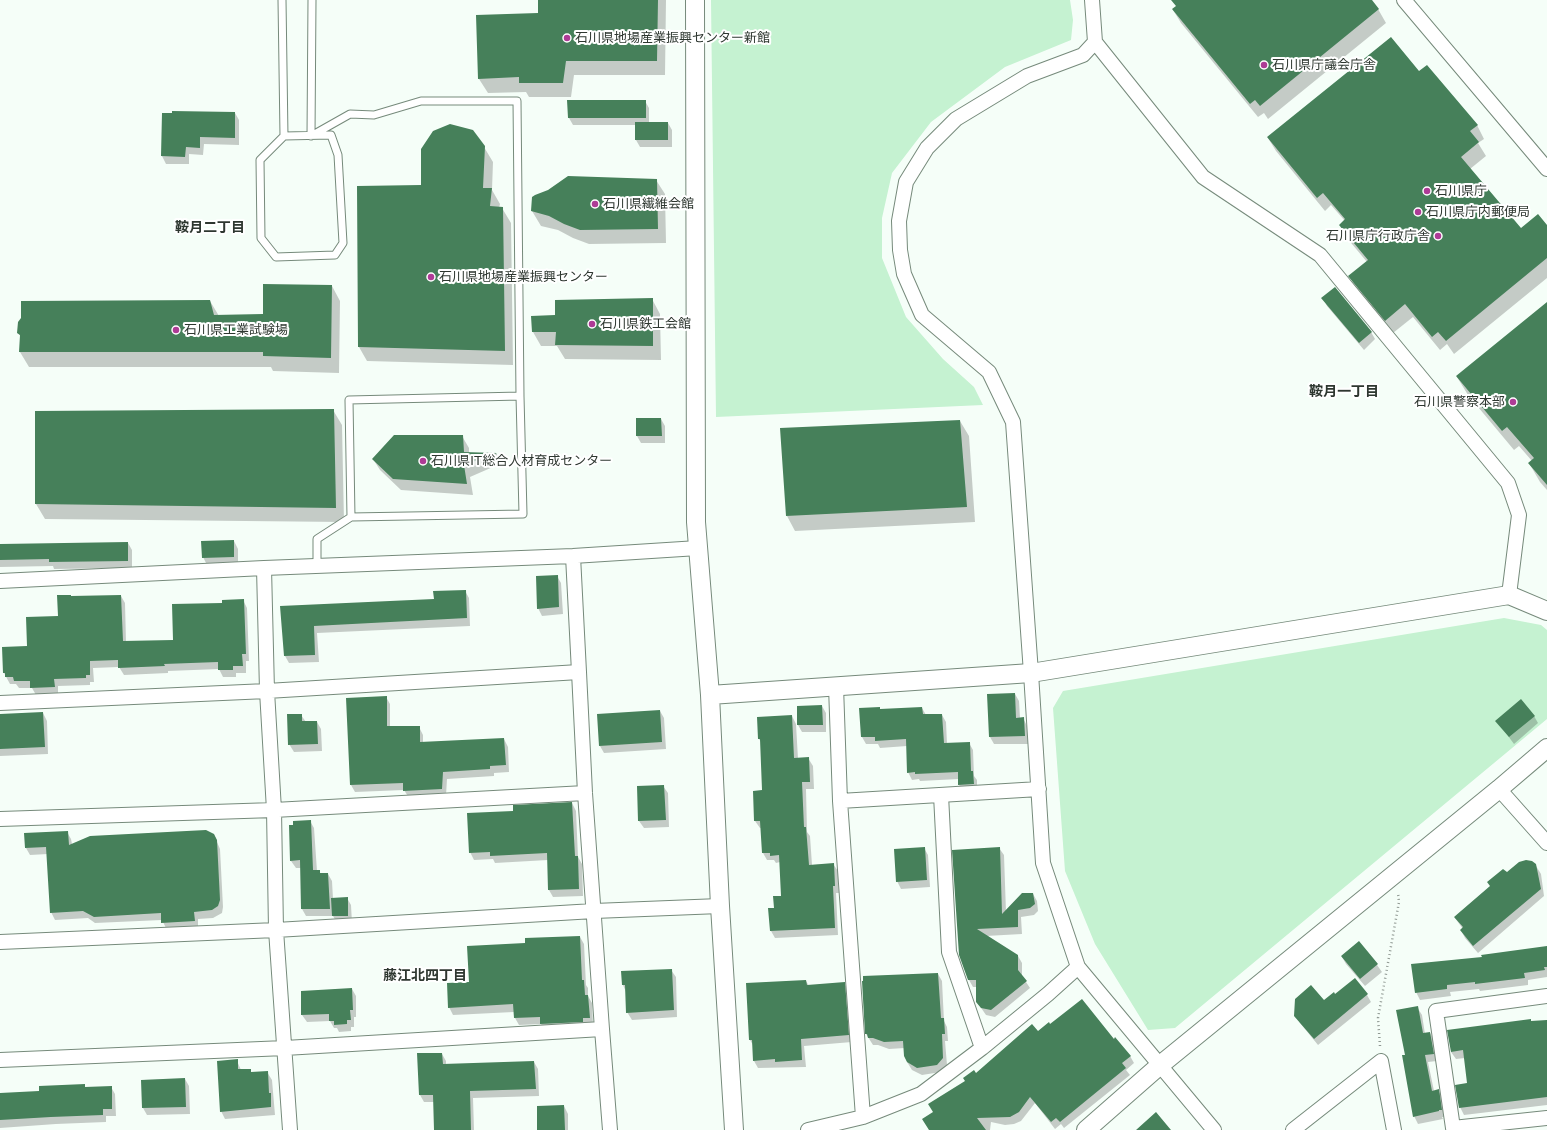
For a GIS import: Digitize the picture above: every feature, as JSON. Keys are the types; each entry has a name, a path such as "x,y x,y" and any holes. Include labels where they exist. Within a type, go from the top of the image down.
{"street":[{"path":"695,0 698,548 710,695 720,906 734,1130"},
{"path":"1092,0 1094,42 1203,176 1320,255 1508,483 1519,515 1509,596"},
{"path":"1404,0 1547,169"},
{"path":"1094,42 1083,55 1028,76 956,119 927,148 906,182 899,221 900,250 904,274 922,315 989,372 1013,422 1032,673 1043,863 1078,967 1159,1066 1214,1130"},
{"path":"0,581 264,568 573,556 698,548"},
{"path":"573,556 585,793 610,1130"},
{"path":"264,568 274,810 276,930 290,1130"},
{"path":"710,695 1032,673 1509,596 1547,611"},
{"path":"0,703 268,691 579,672"},
{"path":"836,686 840,801 863,1117"},
{"path":"1086,1130 1159,1066 1499,789 1547,748"},
{"path":"840,801 1038,789"},
{"path":"1499,789 1547,843"},
{"path":"0,818 274,810 585,793"},
{"path":"941,795 949,952 982,1048"},
{"path":"0,942 276,930 594,911 720,906"},
{"path":"808,1130 863,1117 921,1094 982,1048 1048,994 1078,967"},
{"path":"1547,996 1436,1011 1453,1128 1547,1118"},
{"path":"0,1060 285,1048 602,1029"},
{"path":"1293,1130 1382,1061 1394,1130"}],"lane":[{"path":"282,0 284,136"},
{"path":"311,136 312,0"},
{"path":"311,136 350,114 374,115 421,101 517,101 520,396 524,514 351,517 317,539 317,567"},
{"path":"331,135 338,155 343,242 334,255 276,257 261,238 260,160 284,136 331,135"},
{"path":"351,517 349,400 520,396"}],"path":[{"path":"1382,1061 1378,1018 1399,902 1396,873"}],"green space":[{"path":"711,0 1070,0 1073,20 1071,40 1005,67 931,122 892,173 882,218 882,258 906,317 943,359 974,387 983,405 716,417"},
{"path":"1504,618 1541,625 1547,630 1547,719 1175,1028 1148,1030 1095,944 1065,871 1053,708 1063,691"}],"building":[{"name":"石川県地場産業振興センター新館","path":"538,0 658,0 657,61 566,61 563,83 519,83 519,77 478,79 476,15 538,13"},
{"name":"石川県庁議会庁舎","path":"1171,0 1372,0 1379,9 1260,106 1255,100 1250,104 1172,9 1176,6"},
{"path":"1391,37 1419,71 1427,65 1478,125 1470,131 1479,142 1461,157 1521,228 1538,214 1547,225 1547,258 1446,341 1438,332 1432,337 1405,304 1385,321 1348,276 1368,260 1339,225 1345,219 1323,193 1317,198 1267,137"},
{"path":"567,100 646,100 646,118 568,118"},
{"path":"172,111 235,112 235,138 200,137 200,148 186,147 185,157 161,156 162,113 172,113"},
{"path":"635,122 668,122 668,140 635,140"},
{"name":"石川県地場産業振興センター","path":"450,124 473,130 485,146 483,188 492,188 490,206 503,207 505,351 358,347 357,186 421,185 421,149 433,131"},
{"name":"石川県繊維会館","path":"568,176 657,179 658,229 580,230 549,216 531,211 532,197 548,190"},
{"name":"石川県工業試験場","path":"263,284 332,285 331,358 263,356 263,352 19,352 20,335 17,333 18,322 21,318 21,301 210,300 214,315 263,314"},
{"path":"1335,287 1372,332 1359,343 1321,298"},
{"name":"石川県鉄工会館","path":"653,298 653,346 555,345 556,332 532,332 531,316 555,315 555,300"},
{"name":"石川県警察本部","path":"1547,302 1547,485 1528,463 1534,458 1507,427 1502,431 1456,376"},
{"path":"334,409 336,508 35,504 35,411"},
{"path":"636,418 661,418 662,436 636,436"},
{"path":"960,420 967,507 786,516 780,428"},
{"name":"石川県IT総合人材育成センター","path":"394,435 463,435 464,452 497,453 464,465 467,484 393,479 372,459"},
{"path":"234,540 234,557 202,558 201,541"},
{"path":"128,542 128,561 49,562 49,559 0,560 0,544"},
{"path":"558,575 559,607 537,609 536,576"},
{"path":"466,590 467,618 314,626 315,655 284,656 280,606 434,599 433,591"},
{"path":"57,595 121,595 123,641 173,640 172,604 222,603 222,600 244,599 246,654 242,654 243,666 233,666 233,670 218,670 218,662 164,664 165,666 118,668 118,660 90,661 90,675 86,675 86,678 54,679 55,687 30,688 30,681 14,681 13,677 5,677 5,673 3,673 2,647 27,646 26,617 58,616"},
{"path":"1015,693 1016,718 1024,717 1025,736 989,737 987,694"},
{"path":"387,696 387,726 420,726 420,742 504,738 506,765 490,766 490,769 443,772 442,789 403,791 403,783 350,785 346,698"},
{"path":"1521,699 1535,716 1509,737 1495,721"},
{"path":"822,705 823,725 797,725 797,706"},
{"path":"880,707 880,709 922,707 923,714 942,714 944,743 970,742 971,771 973,771 974,784 958,785 958,772 907,773 906,739 875,741 875,737 861,737 859,708"},
{"path":"660,710 662,742 599,746 597,714"},
{"path":"43,712 45,747 0,749 0,714"},
{"path":"287,714 302,714 302,721 317,721 318,744 288,745"},
{"path":"792,715 794,758 809,757 810,782 802,782 804,827 806,827 809,865 834,863 835,886 833,886 835,928 770,931 768,908 774,908 773,896 781,896 779,855 770,856 770,853 762,853 760,821 754,821 753,791 762,790 760,739 758,739 757,717"},
{"path":"664,785 666,820 638,821 637,786"},
{"path":"572,802 575,856 578,856 579,889 548,890 547,853 490,856 490,852 469,853 467,813 513,811 513,805"},
{"path":"311,820 313,870 320,870 320,873 328,873 330,909 301,909 300,860 290,861 289,825 293,825 293,821"},
{"path":"206,830 214,834 217,840 220,900 218,906 212,910 194,912 195,921 161,923 161,913 94,917 83,911 50,913 46,847 25,848 24,833 68,831 69,845 90,836"},
{"path":"925,847 927,880 896,882 894,849"},
{"path":"1000,847 1002,914 1022,893 1033,893 1035,904 1030,908 1018,910 1018,927 977,929 1018,955 1018,970 1027,981 991,1010 981,1008 976,1002 976,980 968,980 959,955 952,850"},
{"path":"1526,860 1532,861 1536,864 1541,889 1473,946 1460,930 1463,927 1454,917 1490,886 1487,882 1503,869 1507,872 1519,862"},
{"path":"348,897 348,916 332,916 331,898"},
{"path":"580,936 582,980 584,980 585,995 588,995 590,1018 583,1018 583,1022 540,1024 540,1017 514,1018 513,1004 448,1008 447,983 469,982 467,946 525,943 525,938"},
{"path":"1359,941 1378,964 1360,979 1341,956"},
{"path":"1547,946 1547,967 1544,967 1545,970 1524,973 1525,978 1475,984 1475,982 1447,985 1447,989 1415,993 1411,964 1482,957 1481,955"},
{"path":"672,969 674,1010 626,1013 625,985 622,985 621,971"},
{"path":"938,973 941,1018 944,1018 945,1034 942,1034 943,1058 937,1065 917,1068 907,1062 904,1056 903,1041 884,1042 873,1038 868,1038 867,1034 865,1034 863,976"},
{"path":"1355,978 1368,994 1314,1039 1294,1016 1295,999 1311,985 1324,1000 1334,992 1335,994"},
{"path":"806,980 807,985 845,982 849,1035 801,1039 802,1060 775,1062 775,1059 753,1061 752,1040 749,1040 746,983"},
{"path":"352,988 353,1010 350,1010 351,1020 347,1020 347,1024 334,1025 334,1021 329,1021 329,1014 301,1015 301,991"},
{"path":"1082,999 1114,1039 1115,1037 1131,1056 1122,1063 1126,1068 1060,1122 1056,1118 1051,1122 1030,1097 1019,1112 1010,1117 977,1118 986,1130 929,1130 922,1119 933,1112 928,1104 965,1081 963,1078 974,1070 976,1073 1032,1024 1038,1031 1049,1022 1050,1024"},
{"path":"1418,1006 1423,1033 1430,1032 1434,1054 1425,1055 1432,1091 1439,1089 1442,1110 1413,1117 1402,1055 1405,1055 1396,1010"},
{"path":"1531,1019 1531,1021 1547,1020 1547,1097 1459,1108 1455,1085 1467,1083 1463,1050 1451,1052 1447,1030"},
{"path":"417,1053 442,1053 443,1064 534,1061 536,1089 470,1091 471,1130 434,1130 433,1095 419,1095"},
{"path":"238,1059 238,1069 251,1069 251,1072 268,1071 271,1107 220,1112 217,1061"},
{"path":"185,1078 186,1107 142,1108 141,1080"},
{"path":"85,1084 85,1087 112,1086 112,1109 103,1109 103,1115 0,1120 0,1093 39,1091 39,1086"},
{"path":"564,1105 565,1130 537,1130 537,1106"},
{"path":"1156,1112 1171,1130 1136,1130"}],"place":[{"name":"石川県地場産業振興センター新館","path":"567,38"},
{"name":"石川県庁議会庁舎","path":"1264,65"},
{"name":"石川県庁","path":"1427,191"},
{"name":"石川県繊維会館","path":"595,204"},
{"name":"石川県庁内郵便局","path":"1418,212"},
{"name":"石川県庁行政庁舎","path":"1438,236"},
{"name":"石川県地場産業振興センター","path":"431,277"},
{"name":"石川県鉄工会館","path":"592,324"},
{"name":"石川県工業試験場","path":"176,330"},
{"name":"石川県警察本部","path":"1513,402"},
{"name":"石川県IT総合人材育成センター","path":"423,461"}],"district":[{"name":"鞍月二丁目","path":"210,228"},
{"name":"鞍月一丁目","path":"1344,392"},
{"name":"藤江北四丁目","path":"425,976"}]}
